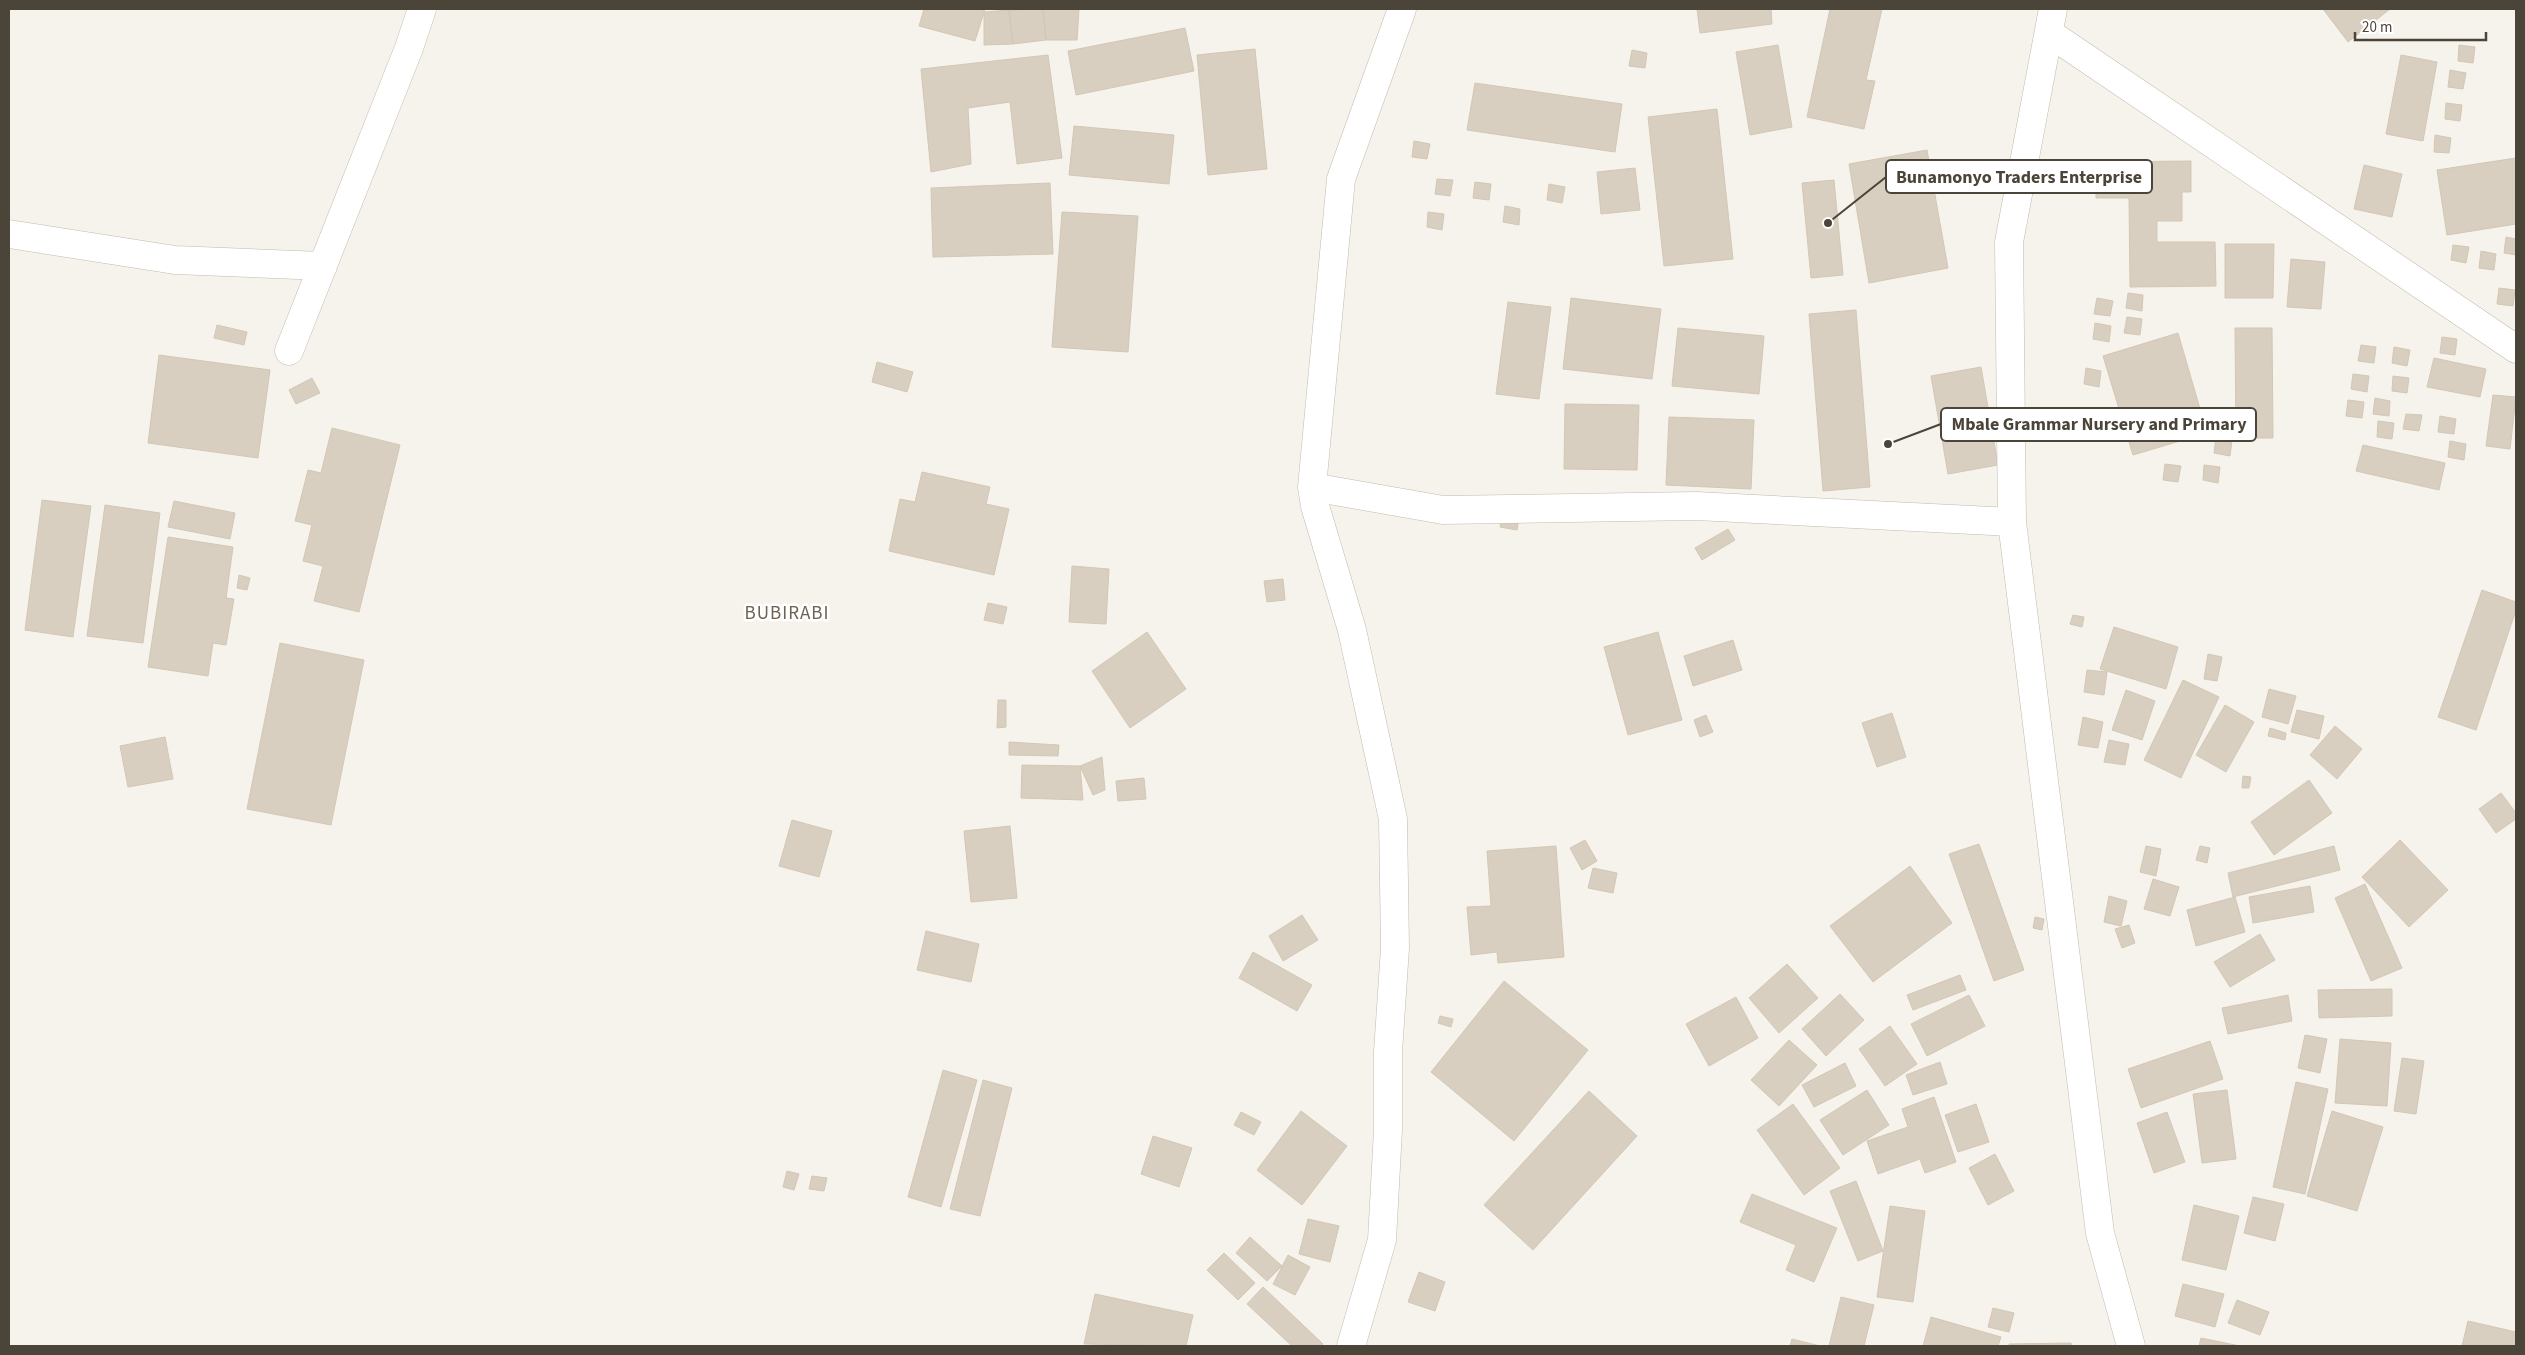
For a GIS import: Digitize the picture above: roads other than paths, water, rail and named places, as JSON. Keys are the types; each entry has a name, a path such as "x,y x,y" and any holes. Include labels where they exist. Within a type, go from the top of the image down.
{"street":[{"path":"289,351 409,48 422,9"},
{"path":"1351,1346 1382,1240 1388,1130 1388,1052 1395,948 1393,819 1352,630 1315,506 1312,487 1341,179 1402,9"},
{"path":"2130,1346 2100,1233 2012,522 2009,242 2051,21 2516,349"},
{"path":"9,234 174,260 323,266"},
{"path":"1312,487 1443,510 1696,506 2012,522"}],"place":[{"name":"Bunamonyo Traders Enterprise","path":"1828,223"},
{"name":"Mbale Grammar Nursery and Primary","path":"1888,444"}],"district":[{"name":"BUBIRABI","path":"787,613"}]}
